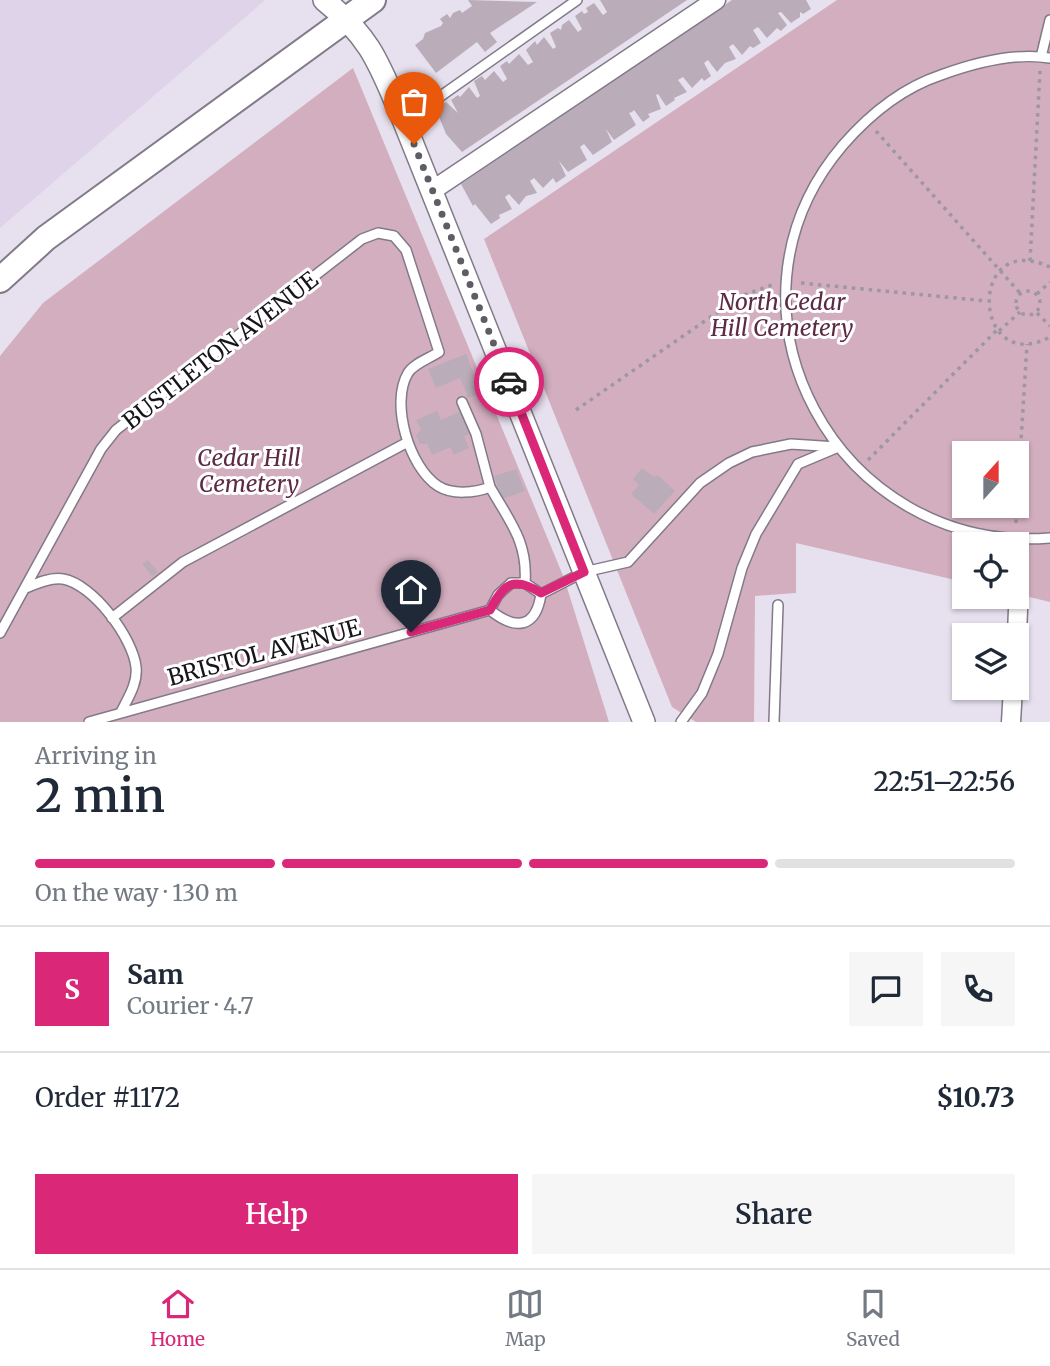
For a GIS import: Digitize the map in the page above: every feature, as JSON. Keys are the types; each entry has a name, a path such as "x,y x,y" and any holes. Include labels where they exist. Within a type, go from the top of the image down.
{"main road":[{"path":"0,280 46,238 373,0"}],"street":[{"path":"324,0 347,19 369,44 404,122 644,722"},
{"path":"433,190 716,0"},
{"path":"1017,623 1018,609"},
{"path":"1011,722 1012,700"}],"lane":[{"path":"404,122 577,0"},
{"path":"968,532 915,511 858,470 837,447 807,397 793,352 786,282 798,221 825,166 865,119 918,83 978,62 1046,57 1050,20"},
{"name":"BUSTLETON AVENUE","path":"0,633 101,449 116,429 362,239 378,233 394,236 407,250 439,352 409,370 403,384 406,443"},
{"path":"462,402 476,434 490,487 524,550 527,559 525,583"},
{"path":"112,618 183,562 406,443 436,485 454,492 490,487"},
{"path":"541,593 584,572 628,562 701,483 729,463 752,452 791,444 837,447"},
{"path":"681,722 706,683 741,568 757,534 798,464 837,447"},
{"path":"1029,540 1050,538"},
{"path":"25,589 40,582 62,579 88,590 112,618 132,648 137,668 134,688 121,712"},
{"path":"512,583 525,583 541,593 538,613 530,621 515,624 504,621 490,610 498,595 512,583"},
{"path":"775,722 778,605"},
{"name":"BRISTOL AVENUE","path":"89,722 490,610"}],"path":[{"path":"1030,261 1046,57"},
{"path":"865,119 1020,293"},
{"path":"1050,267 1030,261 1019,262 1000,272 992,281 987,300 988,311 998,330 1007,338 1027,344 1050,337"},
{"path":"576,410 741,296 786,282 987,300"},
{"path":"1037,294 1050,282"},
{"path":"1028,290 1037,294 1041,303 1037,312 1028,315 1020,312 1016,300 1020,293 1028,290"},
{"path":"858,470 998,330 1020,312"},
{"path":"1037,312 1050,327"},
{"path":"1016,532 1027,344"}],"shaded area":[{"path":"0,0 263,0 264,1 0,228"}],"green space":[{"name":"North Cedar Hill Cemetery","path":"837,0 1050,0 1050,602 1029,597 1029,532 952,532 952,579 796,543 796,593 755,596 754,722 696,722 672,707 484,239"},
{"name":"Cedar Hill Cemetery","path":"353,68 564,578 609,722 0,722 0,356 43,303"}],"building":[{"path":"468,0 537,2 490,33 497,42 485,52 477,42 436,73 415,45 423,39 425,33 441,26 443,23 440,19 447,14 450,18 453,13 460,10 462,13 472,6"},
{"path":"600,0 687,0 462,152 446,134 436,109 446,102 458,113 451,100 458,95 460,97 469,87 477,98 480,96 474,81 482,76 485,80 494,71 503,82 507,79 500,66 507,61 509,64 519,54 528,65 533,62 526,50 535,41 537,45 544,37 553,49 556,47 550,33 558,28 561,30 562,25 569,20 578,32 582,29 575,16 582,11 584,14 588,12 586,8 594,3 603,15 607,12"},
{"path":"732,0 806,0 811,9 803,14 800,12 800,17 791,23 781,12 778,13 787,25 781,31 777,28 767,38 758,27 753,30 761,43 753,48 750,46 742,55 733,44 729,47 736,59 725,63 717,72 708,60 704,63 711,76 704,81 702,78 692,88 683,77 678,80 687,92 674,98 675,100 666,106 658,94 656,95 661,109 648,114 650,117 643,122 634,110 629,113 636,125 614,140 606,129 612,142 593,155 584,144 580,147 587,160 568,172 559,161 566,176 556,183 553,178 543,188 534,178 530,181 537,193 526,196 519,205 509,194 505,197 512,209 499,215 500,218 491,224 475,204 473,206 461,184"},
{"path":"466,354 481,393 468,398 460,378 436,388 428,369"},
{"path":"437,411 441,420 461,411 471,433 464,436 469,448 454,455 450,447 432,455 427,444 420,444 416,435 421,430 416,420"},
{"path":"642,468 654,477 658,475 675,491 654,514 631,494 639,485 633,479"},
{"path":"516,469 525,491 502,499 494,476"},
{"path":"148,560 158,572 152,576 142,564"}],"way so far":[{"path":"414,144 509,382"}],"route":[{"path":"411,632 490,610 498,595 512,583 525,583 541,593 584,572 509,382"}]}
